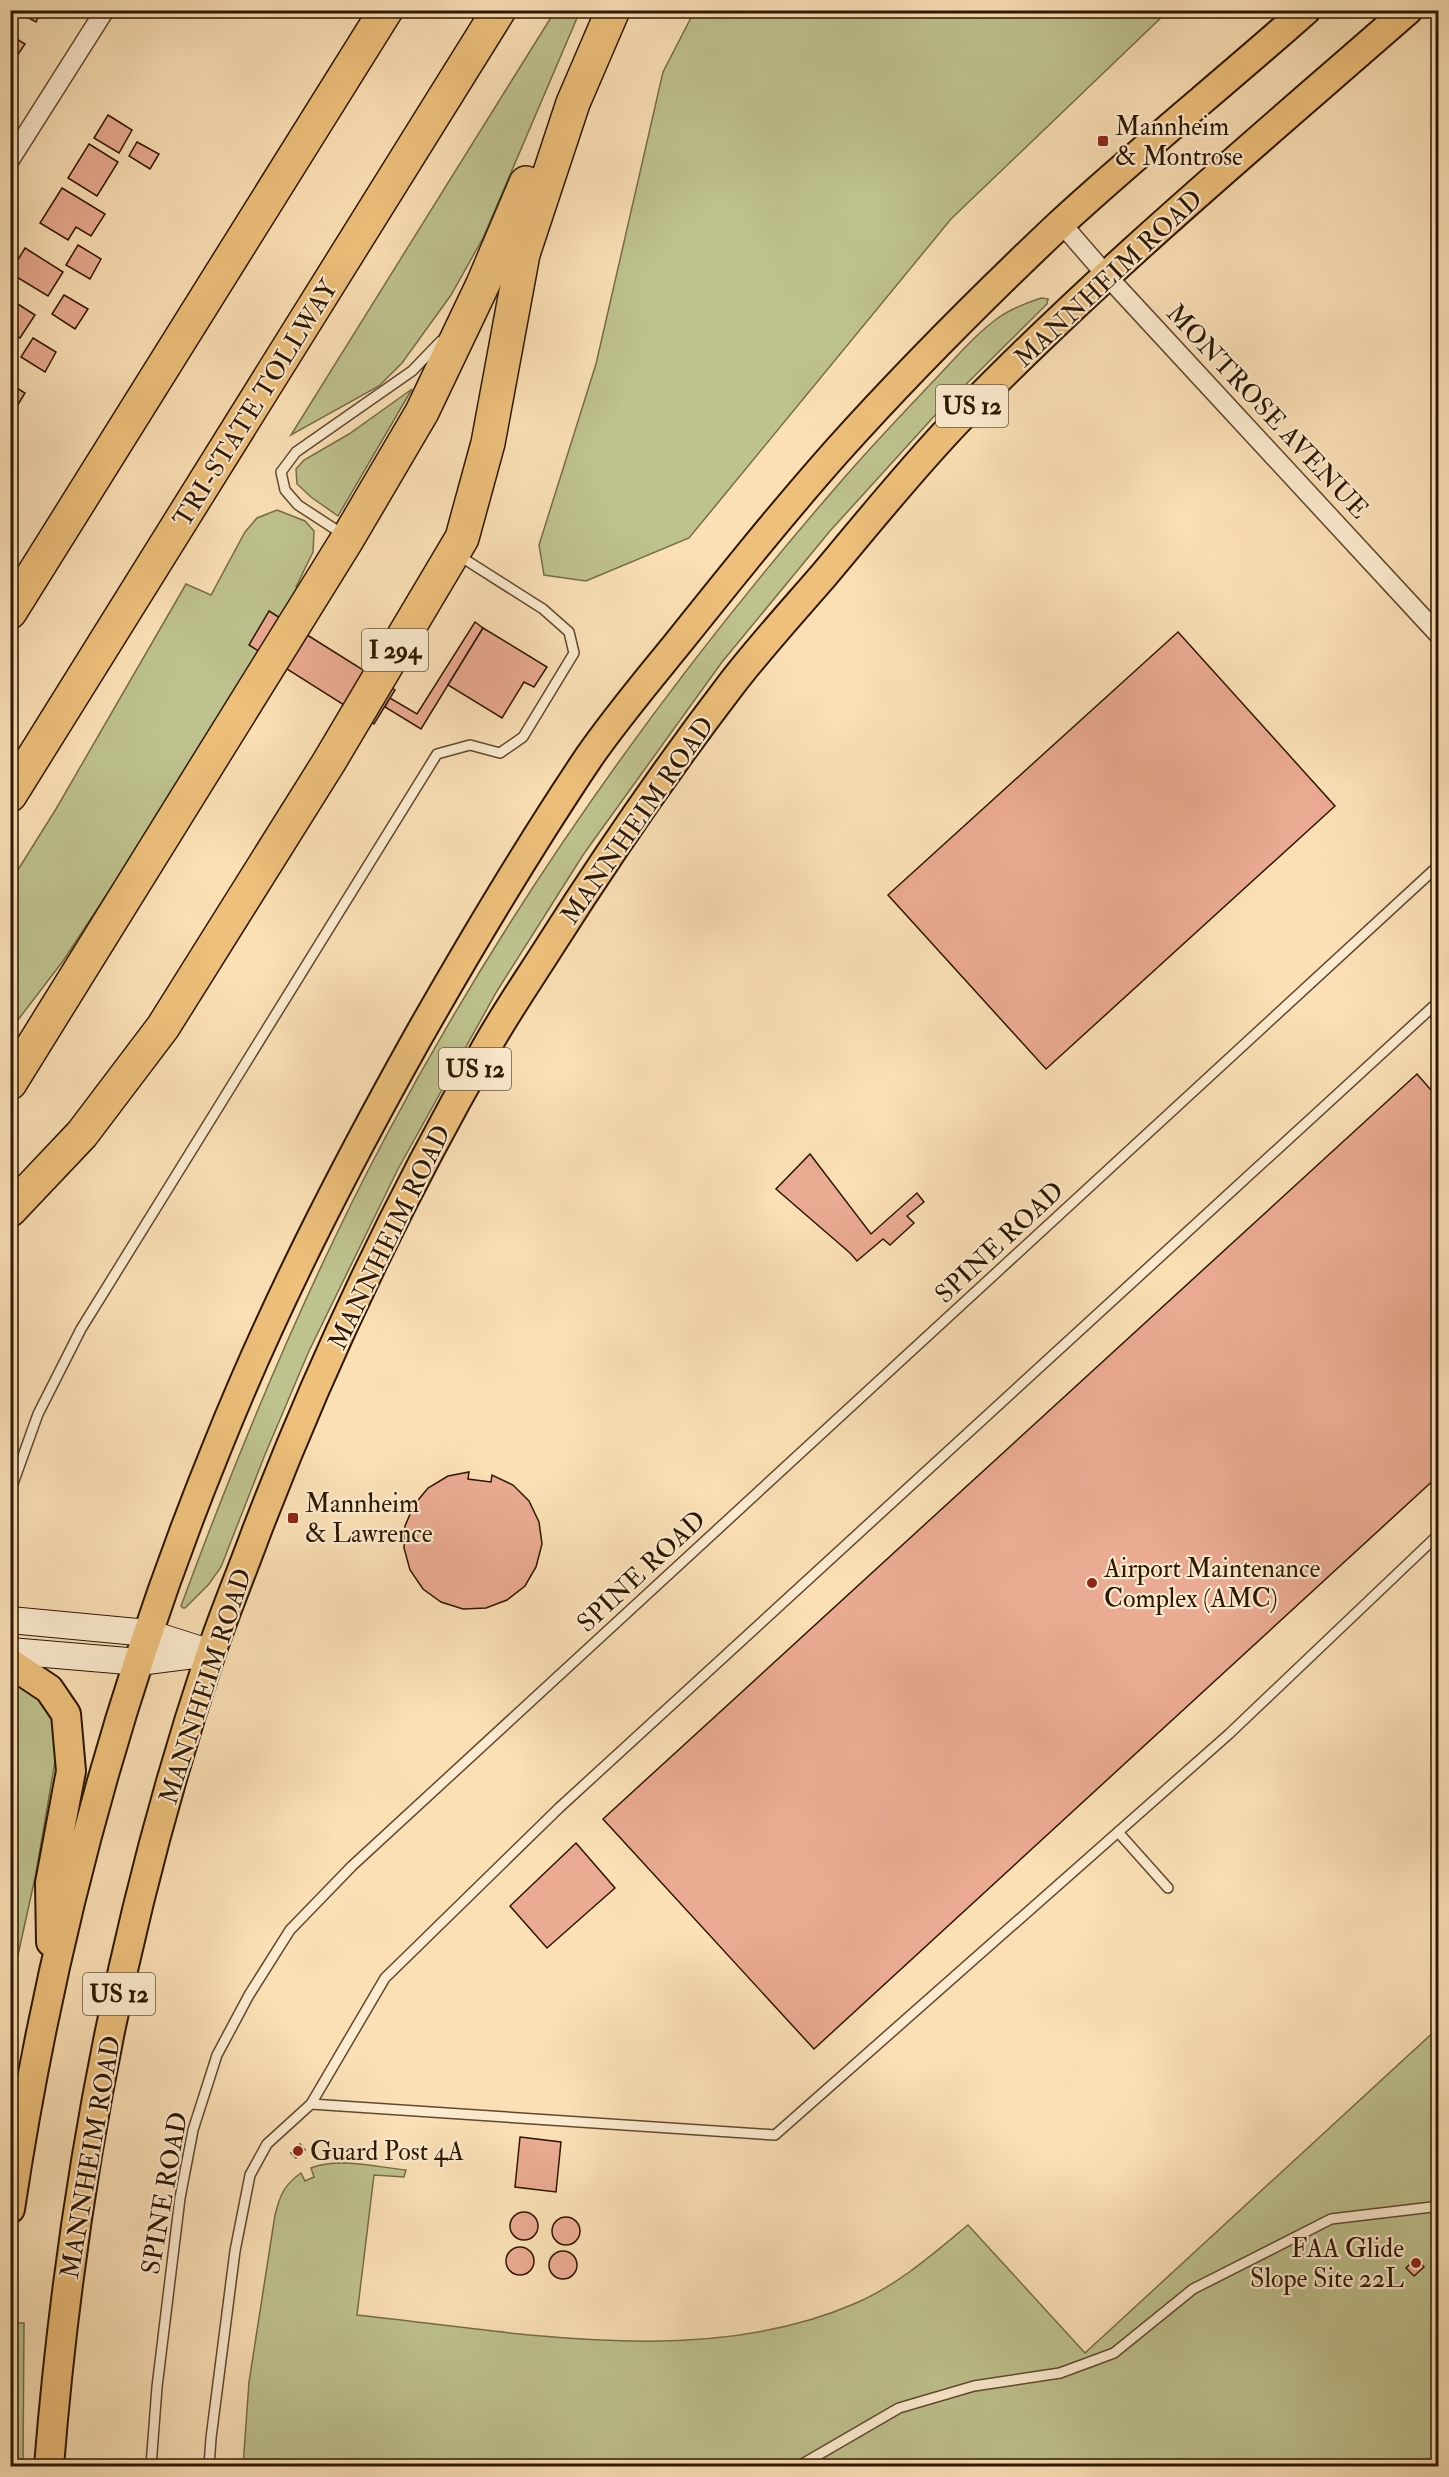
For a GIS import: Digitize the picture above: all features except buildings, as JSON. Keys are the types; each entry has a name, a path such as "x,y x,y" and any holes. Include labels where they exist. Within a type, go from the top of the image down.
{"highway":[{"path":"10,612 386,10"},
{"name":"TRI-STATE TOLLWAY","path":"10,795 499,10"},
{"path":"10,1083 348,538 422,412 483,284 551,126 596,10"},
{"name":"I 294","path":"10,1210 82,1134 163,1027 329,762 462,538 488,443 523,254 573,103 613,10"}],"main road":[{"name":"US 12","path":"10,2209 21,2136 51,1982 102,1783 148,1633 216,1448 307,1244 397,1075 477,935 592,752 732,575 836,452 915,367 1061,223 1306,10"},
{"name":"MANNHEIM ROAD","path":"49,2466 70,2266 104,2064 125,1966 163,1813 211,1653 307,1405 363,1282 417,1174 489,1042 590,883 661,779 735,680 952,427 1052,326 1408,10"},
{"path":"10,1620 148,1633 211,1653"},
{"path":"10,1651 139,1662 211,1653"},
{"path":"10,1663 49,1689 66,1714 70,1743 71,1771 50,1883 51,1982"}],"street":[{"path":"10,160 105,10"},
{"name":"MONTROSE AVENUE","path":"1061,223 1107,276 1438,634"}],"lane":[{"path":"348,538 298,506 285,490 281,472 296,452 412,371 451,331 483,284"},
{"path":"10,1492 38,1414 81,1329 437,754 470,746 500,753 523,737 574,653 568,632 543,609 454,552"},
{"name":"SPINE ROAD","path":"151,2466 157,2387 178,2210 193,2130 217,2055 249,1995 290,1930 352,1866 1438,866"},
{"path":"209,2466 235,2251 250,2175 267,2144 311,2104 385,1978 559,1809 1438,1002"},
{"path":"311,2104 775,2135 1229,1734 1438,1534"},
{"path":"1118,1832 1168,1888"},
{"path":"799,2466 899,2408 974,2386 1060,2373 1114,2353 1193,2289 1331,2219 1431,2207 1438,2201"}],"green space":[{"path":"695,10 1168,11 951,219 689,538 586,581 544,575 539,545 596,364 663,72"},
{"path":"555,11 580,11 483,238 451,295 402,363 379,386 291,435"},
{"path":"1041,298 1048,299 1047,304 938,412 830,531 722,662 583,855 497,991 398,1169 309,1351 221,1567 209,1584 183,1608 181,1606 250,1427 328,1252 385,1138 434,1050 485,963 539,878 595,795 715,633 844,478 983,330 1009,311"},
{"path":"412,389 338,516 297,484 296,469 304,460 349,434"},
{"path":"277,510 305,521 314,531 313,552 296,587 303,595 63,961 11,1029 11,881 56,809 186,584 211,595 245,532 257,518"},
{"path":"11,1678 43,1697 54,1718 57,1750 36,1873 11,1987"},
{"path":"1438,2028 1438,2466 243,2466 249,2382 275,2215 287,2186 301,2173 305,2181 314,2177 311,2168 345,2163 406,2170 404,2177 374,2175 357,2315 481,2330 610,2340 674,2341 736,2336 797,2323 871,2296 915,2268 968,2225 1085,2353"},
{"path":"17,2323 24,2323 23,2466 11,2466 10,2389"}],"place":[{"name":"Mannheim & Montrose","path":"1103,141"},
{"name":"Mannheim & Lawrence","path":"293,1518"},
{"name":"Airport Maintenance Complex (AMC)","path":"1092,1583"},
{"name":"Guard Post 4A","path":"298,2151"},
{"name":"FAA Glide Slope Site 22L","path":"1416,2263"}]}
